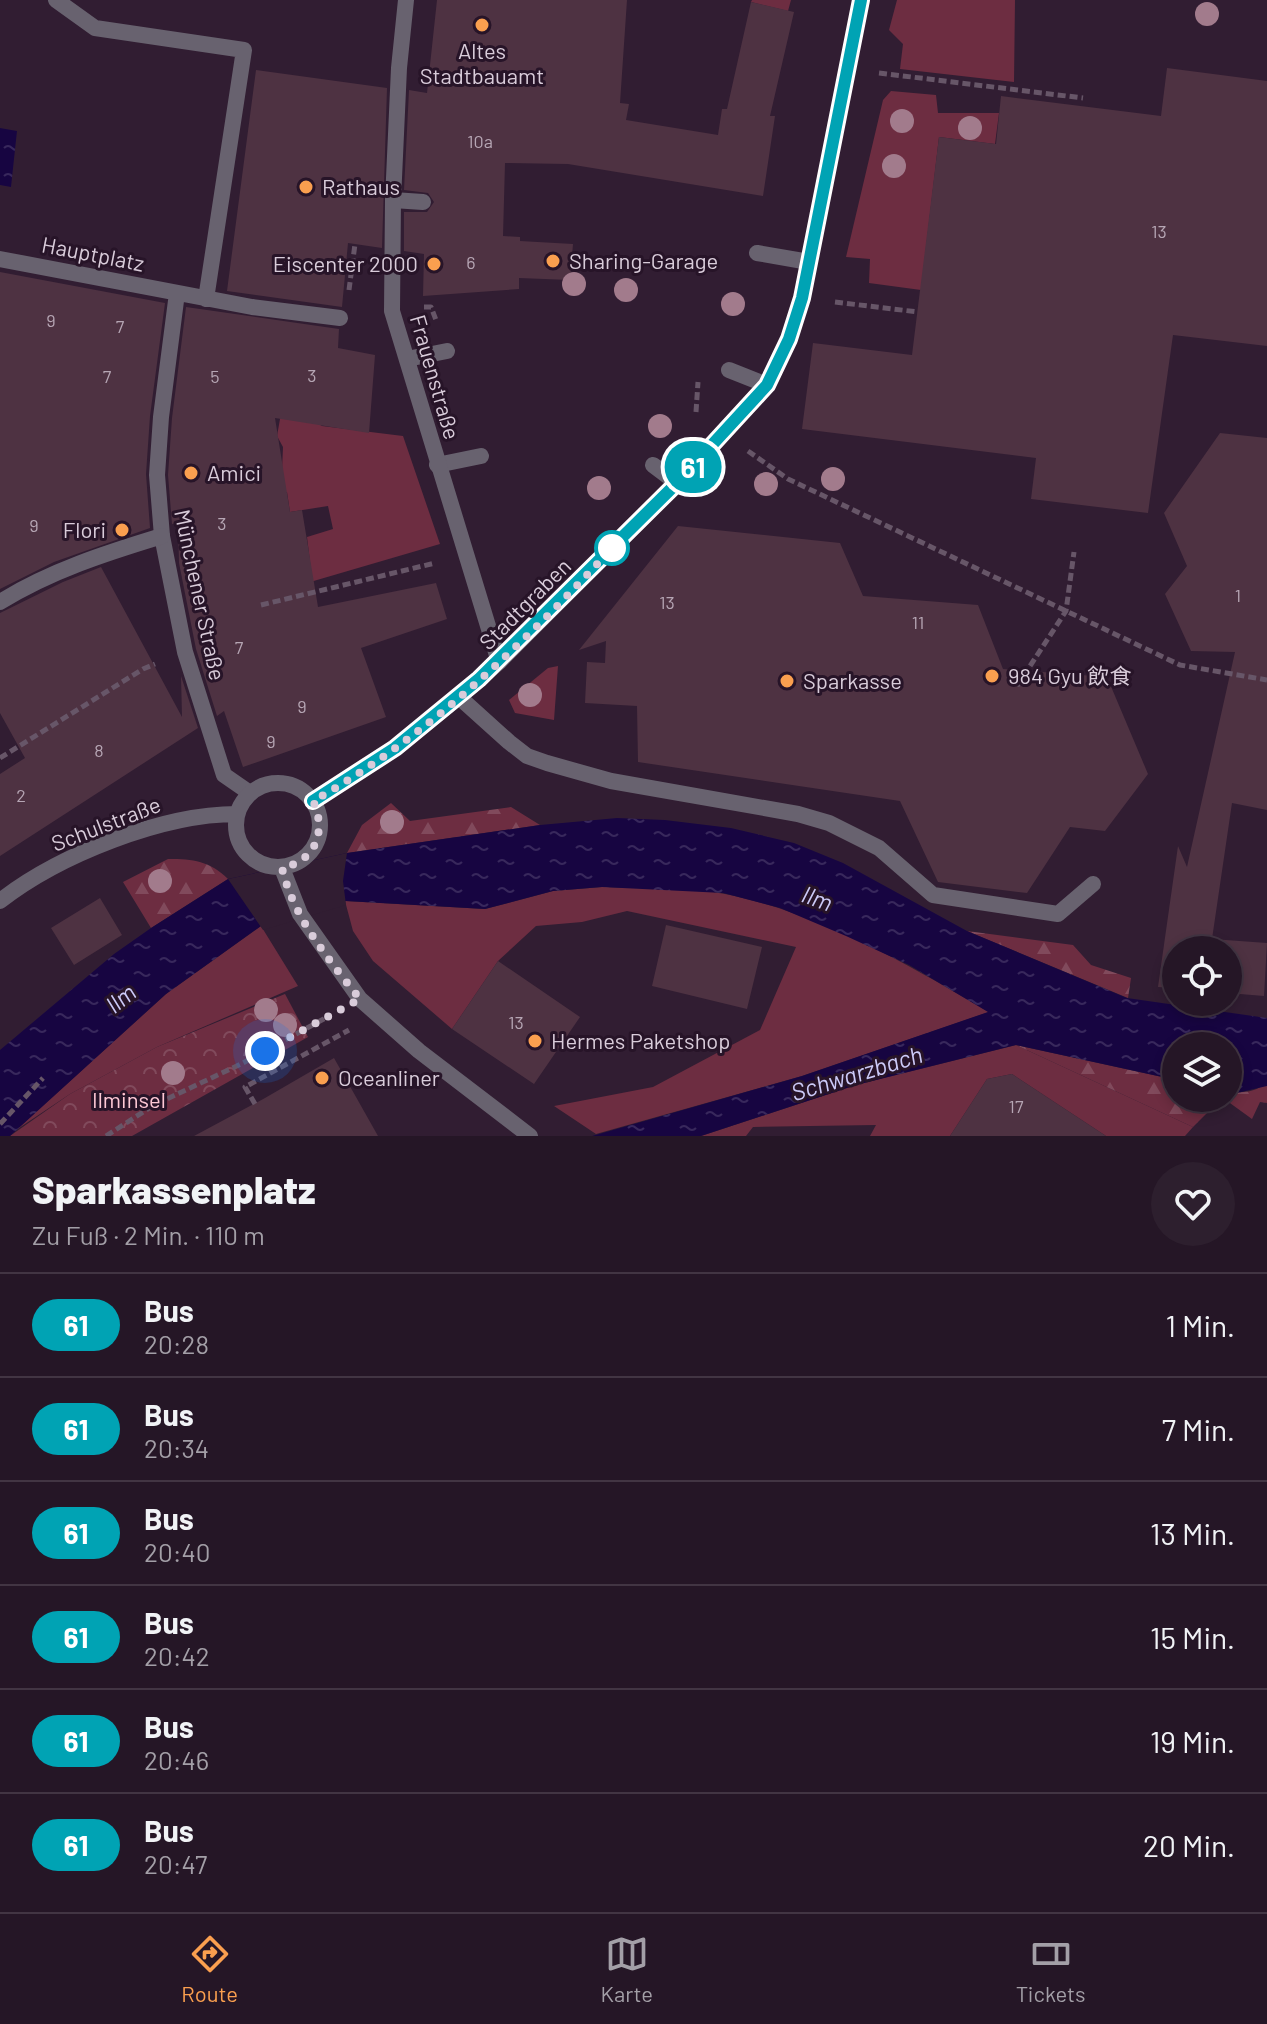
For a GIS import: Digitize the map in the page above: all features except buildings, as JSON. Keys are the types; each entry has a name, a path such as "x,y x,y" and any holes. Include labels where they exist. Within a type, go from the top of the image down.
{"street":[{"path":"56,0 95,28 244,50 206,299"},
{"name":"Frauenstraße","path":"406,0 399,68 393,200 392,311 499,662"},
{"name":"Stadtgraben","path":"313,801 395,748 499,662 677,483 767,385 789,339 802,298 861,0"},
{"path":"393,200 423,202"},
{"path":"757,253 809,262"},
{"name":"Hauptplatz","path":"0,259 206,299 344,311"},
{"name":"Münchener Straße","path":"177,293 157,475 162,536 185,652 224,775 250,793"},
{"path":"407,359 447,351"},
{"path":"729,370 767,385"},
{"path":"437,465 481,456"},
{"path":"653,465 677,483"},
{"path":"0,602 17,591 97,556 162,536"},
{"path":"459,697 527,756 611,781 798,814 829,823 879,848 933,895 1058,914 1093,884"},
{"path":"276,782 303,791 313,801 321,827 318,841 305,857 282,868 259,864 239,843 237,814 250,793 262,785 276,782"},
{"name":"Schulstraße","path":"0,901 48,871 141,829 173,821 237,814"},
{"path":"282,868 300,914 360,999 376,1015 530,1136"}],"path":[{"path":"846,70 1083,98"},
{"path":"344,311 355,244"},
{"path":"802,298 918,312"},
{"path":"696,414 699,376"},
{"path":"761,461 788,479 1180,665 1267,680"},
{"path":"1017,686 1066,611 1074,552"},
{"path":"261,605 466,555"},
{"path":"0,758 143,669 185,652"},
{"path":"106,1136 154,1105 241,1064 360,999"},
{"path":"255,1104 245,1087 376,1015"},
{"path":"0,1124 43,1078"}],"green space":[{"path":"752,0 791,0 788,11"},
{"path":"897,0 1015,0 1014,82 900,69 903,44 889,30"},
{"path":"891,91 936,95 938,113 999,113 995,144 939,137 921,290 869,283 870,259 846,257 883,100"},
{"path":"283,402 322,426 403,436 440,544 259,597 311,570 307,537 333,529 328,506 290,512 287,492 281,493 283,447 277,436"},
{"path":"558,666 554,720 515,713 509,700 548,668"},
{"path":"391,803 410,821 511,807 540,825 347,853 362,825"},
{"path":"168,859 201,862 228,879 151,928 123,882"},
{"path":"602,887 710,891 795,914 862,942 989,1012 802,1076 596,1134 554,1106 653,1087 760,1030 796,947 627,911 582,922 536,926 498,961 452,1029 373,961 353,931 345,901 485,909 553,891"},
{"path":"261,926 298,986 157,1047 70,1094 16,1130 166,994"},
{"path":"967,931 1073,945 1091,965 1131,978 1128,998"},
{"name":"Ilminsel","path":"285,994 308,1037 132,1136 10,1136 70,1094 157,1047"},
{"path":"1016,1045 1193,1127 1185,1136 1106,1136 1012,1074 987,1079 950,1136 870,1136 876,1125 753,1127 746,1136 701,1136 856,1085"},
{"path":"1016,1045 1162,1077 1162,1112 1208,1112 1193,1127"},
{"path":"1267,1086 1267,1103 1260,1102 1252,1119 1242,1112 1242,1092"}],"water":[{"path":"0,128 17,131 11,187 0,185"},
{"path":"617,818 665,820 731,828 794,843 843,863 967,931 1127,998 1162,1003 1162,1016 1242,1014 1267,1018 1267,1086 1242,1092 1242,1032 1162,1032 1162,1077 1016,1045 856,1085 701,1136 592,1136 802,1076 988,1012 909,965 780,908 723,893 602,887 553,891 485,909 346,901 261,926 166,994 10,1136 0,1136 0,1050 114,954 228,879 347,853 540,825"}],"pier":[{"path":"347,853 343,881 346,905 263,930 228,879"}],"bus line":[{"name":"61","path":"313,801 395,748 499,662 677,483 767,385 789,339 802,298 861,0"}],"place":[{"name":"Altes Stadtbauamt","path":"482,25"},
{"name":"Rathaus","path":"306,187"},
{"name":"Sharing-Garage","path":"553,261"},
{"name":"Eiscenter 2000","path":"434,264"},
{"name":"Amici","path":"191,473"},
{"name":"Flori","path":"122,530"},
{"name":"984 Gyu 飲食","path":"992,676"},
{"name":"Sparkasse","path":"787,681"},
{"name":"Hermes Paketshop","path":"535,1041"},
{"name":"Oceanliner","path":"322,1078"}],"route":[{"path":"265,1051 360,999 300,914 282,868 297,863 311,853 318,841 321,827 313,801 395,748 459,697 499,662 612,548"}],"water label":[{"name":"Ilm","path":"817,899"},
{"name":"Ilm","path":"121,999"},
{"name":"Schwarzbach","path":"857,1074"}]}
